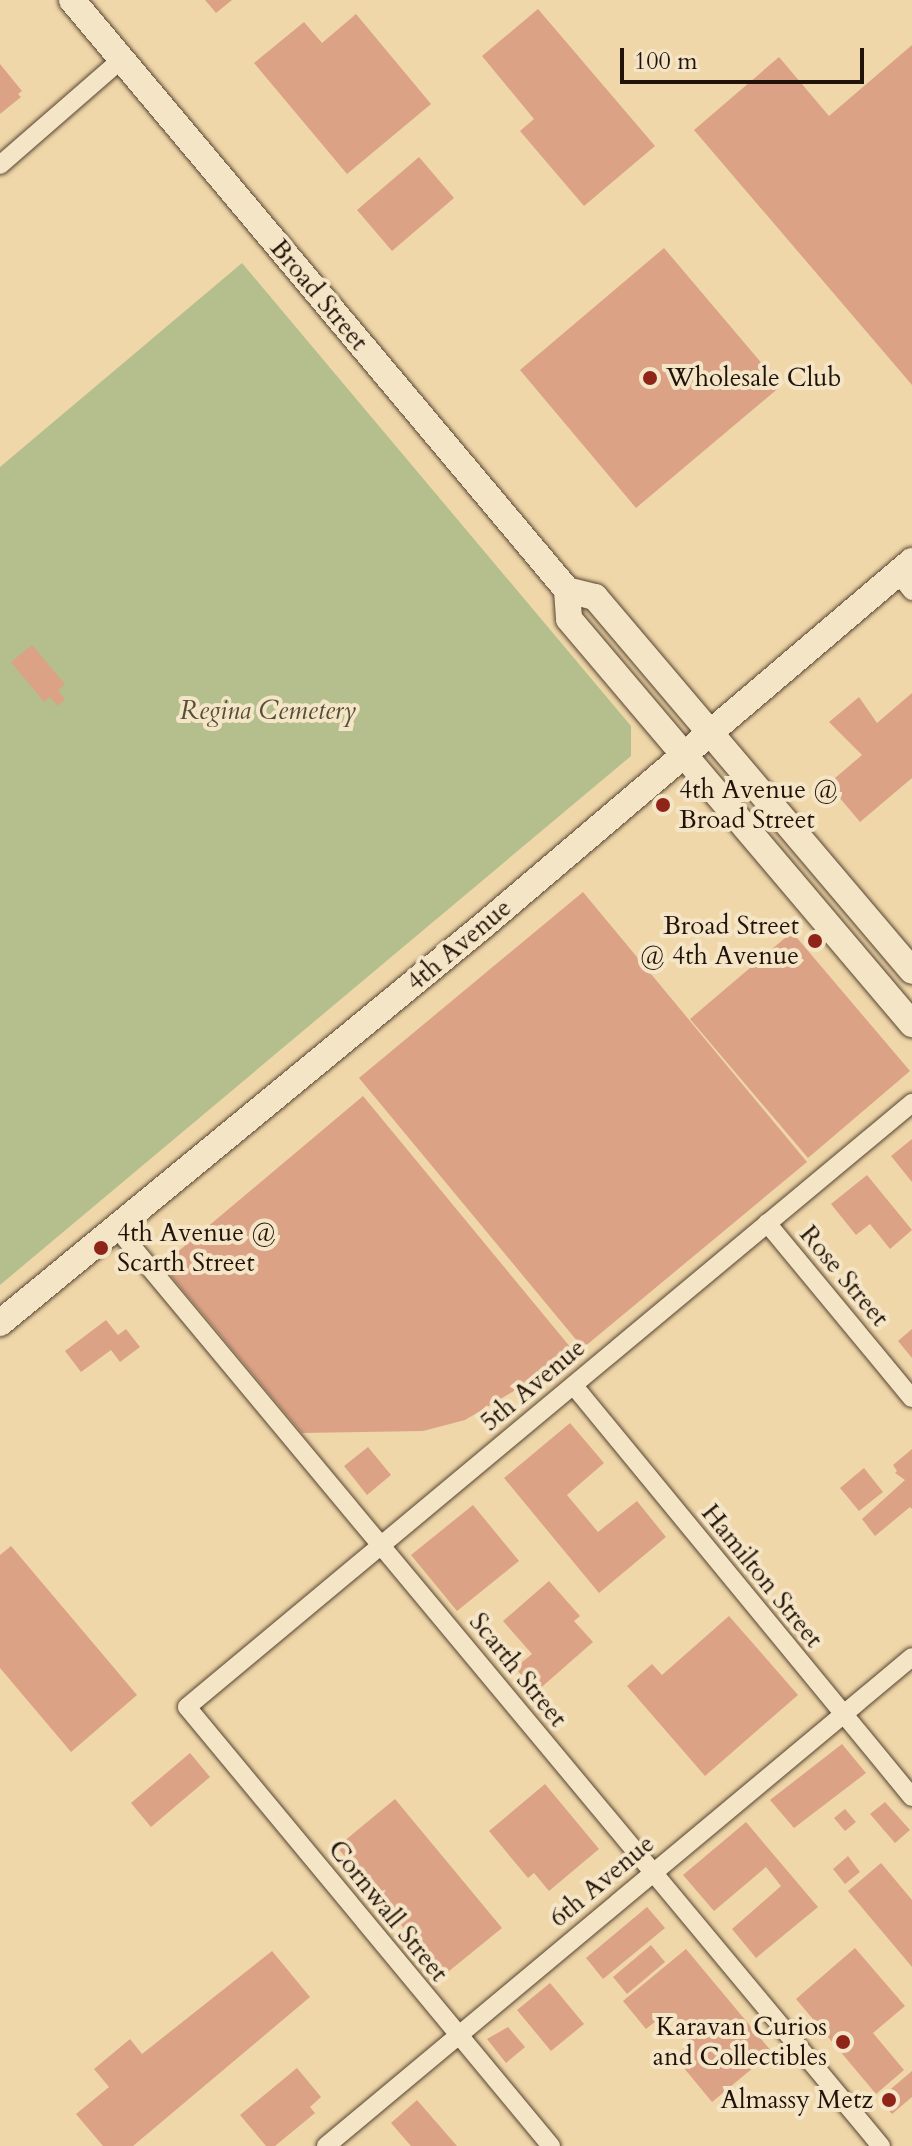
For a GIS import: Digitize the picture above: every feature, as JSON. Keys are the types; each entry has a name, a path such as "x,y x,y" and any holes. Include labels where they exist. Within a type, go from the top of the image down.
{"main road":[{"name":"Broad Street","path":"72,0 567,590 595,597 912,971"},
{"name":"4th Avenue","path":"0,1323 484,925 711,733 907,575"},
{"name":"Broad Street","path":"567,590 569,619 912,1024"}],"street":[{"path":"0,165 122,59"},
{"name":"5th Avenue","path":"187,1707 912,1103"},
{"name":"Rose Street","path":"767,1223 912,1398"},
{"name":"Scarth Street","path":"115,1226 651,1874 881,2146"},
{"name":"Hamilton Street","path":"574,1386 912,1797"},
{"name":"6th Avenue","path":"326,2146 912,1657"},
{"name":"Cornwall Street","path":"187,1707 551,2146"}],"green space":[{"name":"Regina Cemetery","path":"242,263 631,726 631,756 0,1285 0,467"}],"building":[{"path":"205,0 232,0 216,13"},
{"path":"538,9 655,146 584,206 520,131 534,119 482,56"},
{"path":"356,14 431,104 347,174 254,63 304,22 322,43"},
{"path":"912,45 912,385 694,130 779,57 829,116"},
{"path":"0,64 22,91 18,94 21,97 0,114"},
{"path":"419,157 454,198 392,251 357,210"},
{"name":"Wholesale Club","path":"664,248 781,386 636,508 520,370"},
{"path":"32,645 65,684 58,690 65,699 58,706 50,697 44,702 11,662"},
{"path":"912,693 912,778 860,822 828,784 862,755 829,722 859,697 877,723"},
{"path":"583,892 807,1162 583,1348 359,1078"},
{"path":"792,932 910,1071 808,1158 690,1019"},
{"path":"363,1096 576,1354 465,1420 423,1431 302,1433 162,1265"},
{"path":"912,1139 912,1182 891,1156"},
{"path":"867,1175 912,1230 890,1249 870,1224 856,1235 831,1204"},
{"path":"106,1320 118,1335 126,1329 140,1347 120,1362 111,1350 81,1372 65,1351"},
{"path":"912,1329 912,1358 898,1341"},
{"path":"570,1423 604,1463 567,1495 598,1532 637,1501 666,1537 599,1593 504,1478"},
{"path":"368,1447 391,1475 367,1495 344,1466"},
{"path":"912,1449 912,1509 910,1507 875,1536 862,1519 905,1480 895,1473 897,1471 893,1465"},
{"path":"864,1468 883,1492 859,1511 840,1488"},
{"path":"473,1505 519,1561 457,1611 411,1555"},
{"path":"11,1546 137,1695 71,1752 0,1668 0,1555"},
{"path":"549,1581 580,1616 574,1621 593,1642 536,1692 515,1668 532,1654 503,1621"},
{"path":"729,1616 798,1695 705,1776 627,1686 652,1664 662,1675"},
{"path":"842,1744 866,1773 794,1828 770,1800"},
{"path":"190,1753 210,1777 151,1827 131,1803"},
{"path":"545,1784 599,1849 549,1891 534,1873 528,1878 489,1831"},
{"path":"395,1799 502,1928 443,1976 337,1847"},
{"path":"885,1802 910,1830 895,1843 870,1814"},
{"path":"845,1809 856,1822 845,1831 834,1818"},
{"path":"746,1822 818,1907 756,1958 732,1929 781,1886 766,1867 714,1911 683,1875"},
{"path":"848,1856 860,1872 845,1884 833,1869"},
{"path":"881,1863 912,1900 912,1967 848,1891"},
{"path":"647,1907 665,1928 603,1979 586,1958"},
{"path":"651,1945 665,1962 627,1994 613,1977"},
{"path":"855,1948 905,2006 873,2033 904,2070 876,2094 796,1999"},
{"path":"686,1949 772,2052 712,2102 674,2056 691,2042 666,2013 646,2029 623,2001"},
{"path":"272,1951 310,1997 133,2146 103,2146 76,2114 109,2087 94,2069 130,2039 142,2054"},
{"path":"550,1983 584,2024 551,2051 517,2010"},
{"path":"508,2027 525,2047 506,2063 487,2039"},
{"path":"297,2068 321,2097 310,2107 315,2113 275,2146 266,2146 240,2115"},
{"path":"912,2071 912,2097 892,2114 879,2099"},
{"path":"417,2100 457,2146 411,2146 391,2123"}],"place":[{"name":"Wholesale Club","path":"650,378"},
{"name":"4th Avenue @ Broad Street","path":"663,805"},
{"name":"Broad Street @ 4th Avenue","path":"815,941"},
{"name":"4th Avenue @ Scarth Street","path":"101,1248"},
{"name":"Karavan Curios and Collectibles","path":"843,2042"},
{"name":"Almassy Metz","path":"889,2100"}]}
